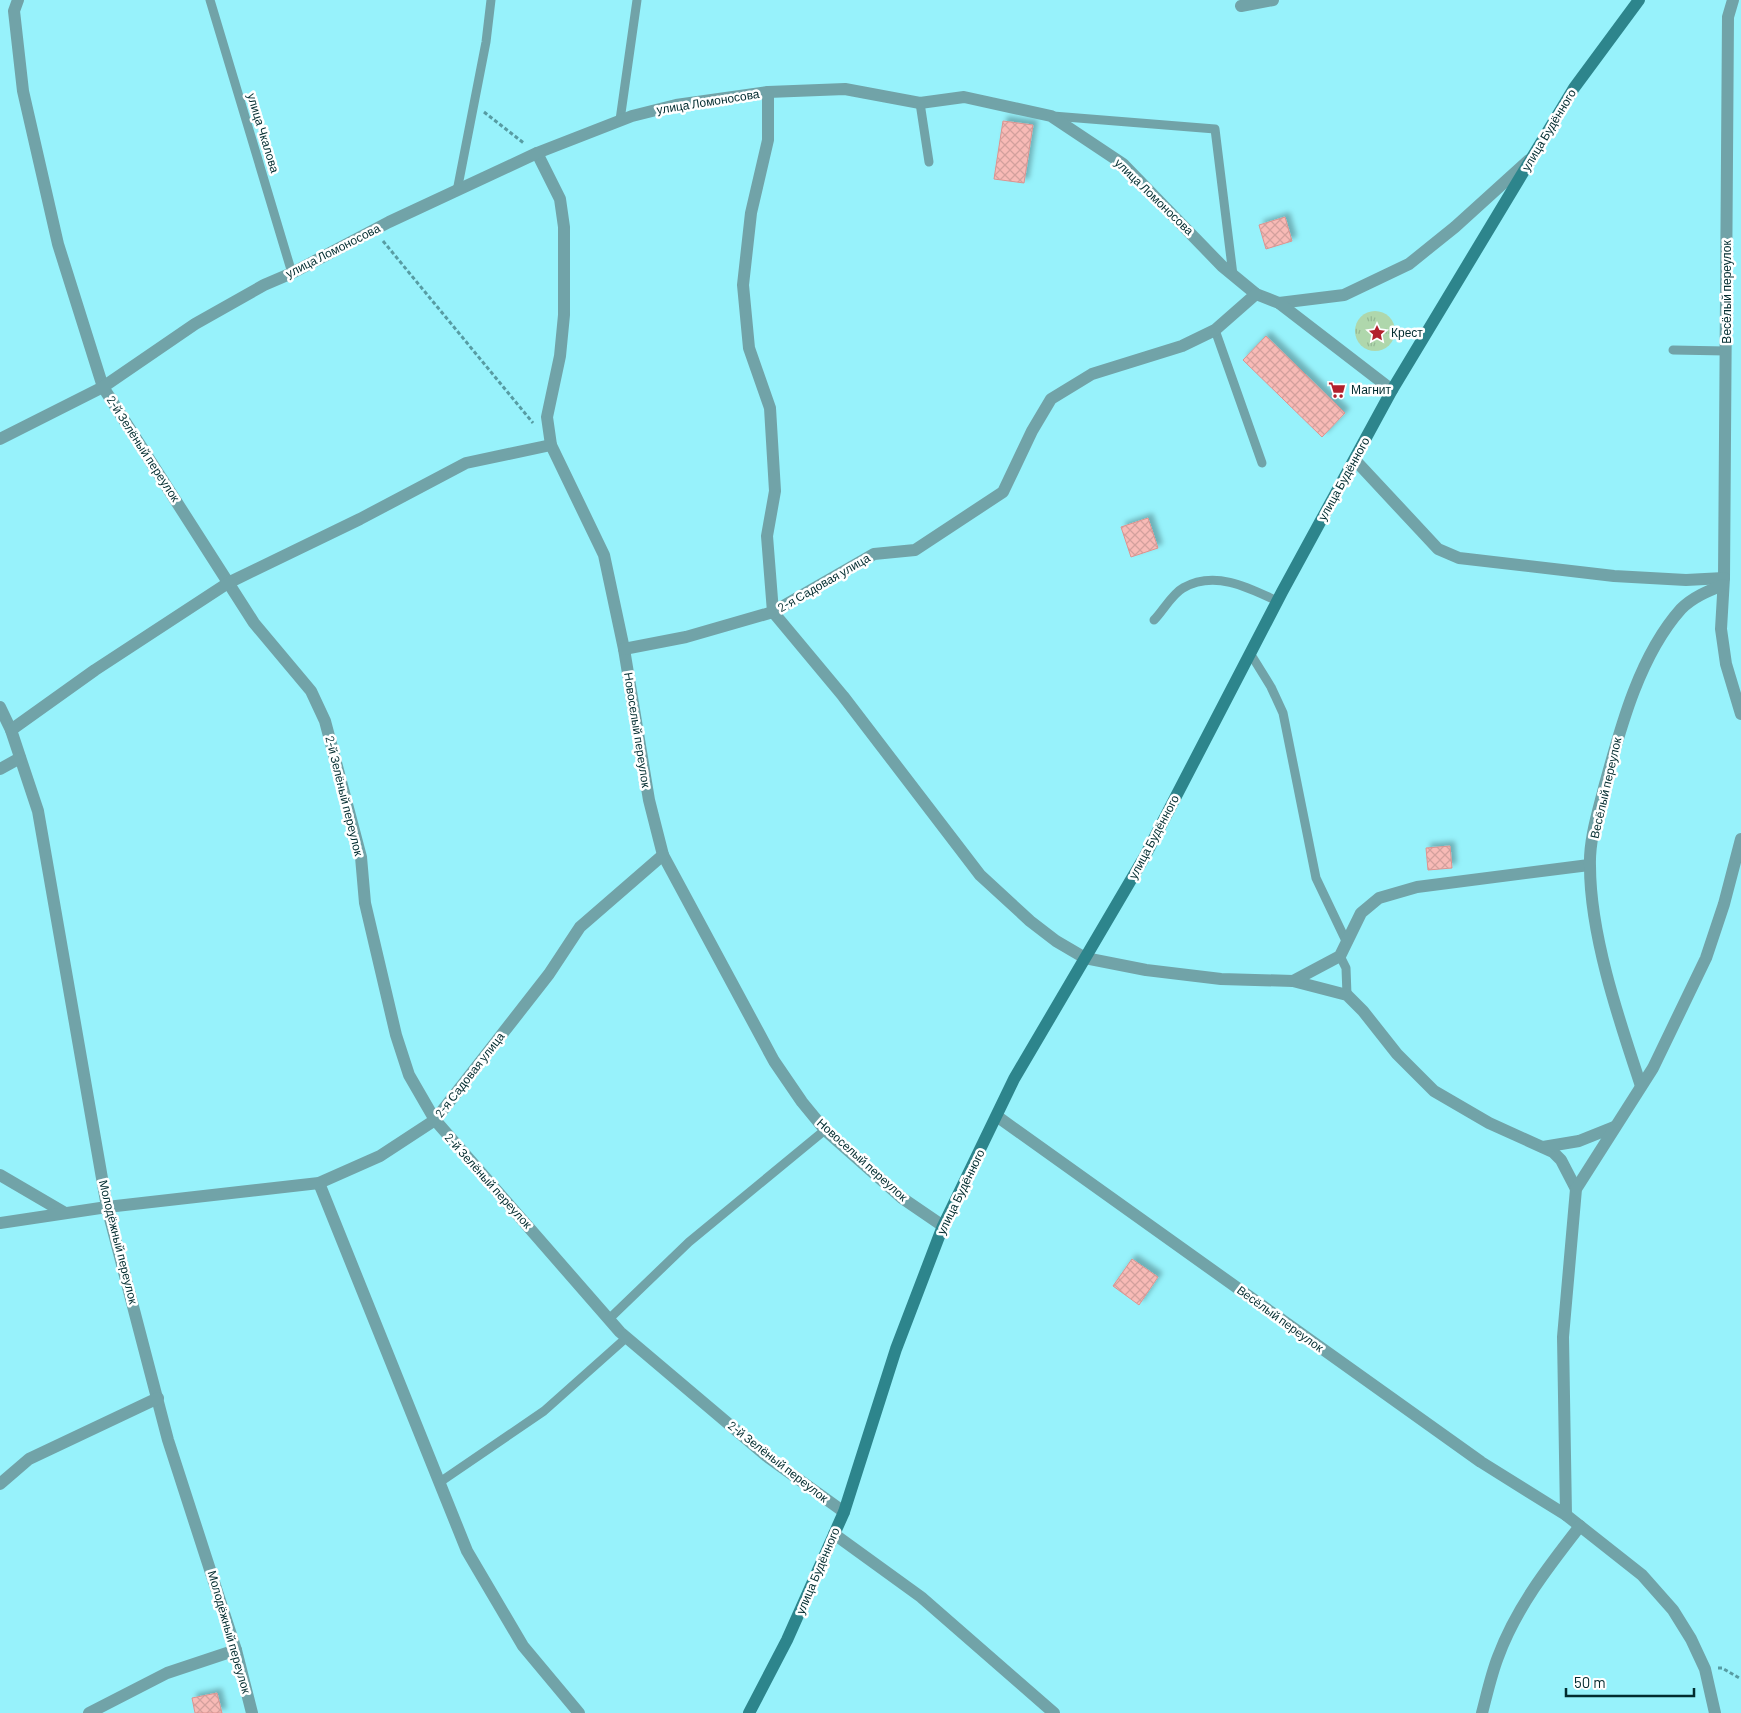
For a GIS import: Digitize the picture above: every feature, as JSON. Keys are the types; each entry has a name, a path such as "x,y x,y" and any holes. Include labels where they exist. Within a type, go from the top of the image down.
{"main road":[{"name":"улица Будённого","path":"749,1713 787,1640 844,1512 896,1349 944,1226 1014,1079 1145,856 1277,600 1392,390 1574,88 1639,0"}],"street":[{"name":"2-й Зелёный переулок","path":"18,0 14,11 23,91 58,244 103,387 228,584 254,623 311,691 325,721 361,857 365,903 396,1036 409,1075 435,1120 626,1338 769,1458 844,1512"},
{"path":"1242,6 1273,0"},
{"name":"Весёлый переулок","path":"1733,0 1728,17 1724,582 1721,629 1726,664 1741,714"},
{"name":"улица Ломоносова","path":"0,439 103,387 195,324 264,285 292,273 374,230 537,153 620,120 676,105 768,92 845,89 920,103 964,97 1052,116 1123,164 1233,275 1256,294 1279,303 1392,390"},
{"path":"768,92 768,140 751,213 743,285 749,348 770,408 775,492 768,536 774,612 843,696 980,875 1030,922 1056,941 1085,958 1146,970 1221,979 1294,981 1347,995 1363,1011 1397,1054 1434,1091 1489,1123 1544,1146 1553,1152 1561,1160 1576,1189"},
{"name":"Новоселый переулок","path":"537,153 560,199 564,227 564,315 560,356 547,417 551,445 604,555 624,649 648,800 663,855 774,1061 802,1102 825,1130 902,1198 944,1226"},
{"path":"1279,303 1344,295 1409,264 1455,227 1533,156"},
{"name":"2-я Садовая улица","path":"624,649 686,637 774,612 874,554 915,550 1003,492 1032,431 1051,399 1092,374 1182,346 1216,330 1256,294"},
{"path":"11,730 95,670 228,584 360,520 466,463 551,445"},
{"path":"1355,460 1438,549 1459,558 1614,576 1724,582"},
{"name":"Весёлый переулок","path":"1641,1086 1614,998 1599,939 1590,865 1597,814 1616,742 1642,672 1668,627 1682,608 1724,582"},
{"name":"Молодёжный переулок","path":"0,707 11,730 38,811 107,1207 168,1440 236,1650 252,1713"},
{"path":"0,769 20,758"},
{"path":"1566,1515 1563,1337 1576,1189 1653,1068 1706,958 1724,904 1741,839"},
{"name":"2-я Садовая улица","path":"0,1223 107,1207 319,1183 380,1156 435,1120 549,974 580,927 663,855"},
{"path":"1294,981 1340,956 1361,913 1379,898 1417,886 1590,865"},
{"name":"Весёлый переулок","path":"998,1116 1473,1457 1566,1515 1642,1575 1673,1610 1691,1639 1705,1669 1715,1713"},
{"path":"1544,1146 1579,1141 1614,1128"},
{"path":"0,1175 65,1213"},
{"path":"319,1183 467,1550 523,1646 572,1711"},
{"path":"0,1484 29,1460 158,1398"},
{"path":"1482,1713 1498,1657 1514,1621 1539,1578 1580,1526"},
{"path":"834,1534 921,1598 1054,1713"},
{"path":"89,1713 167,1674 236,1650"}],"lane":[{"name":"улица Чкалова","path":"210,0 292,273"},
{"path":"457,191 486,42 491,0"},
{"path":"620,120 636,0"},
{"path":"920,103 929,162"},
{"path":"1052,116 1215,129 1233,275"},
{"path":"1216,330 1262,463"},
{"path":"1673,350 1726,351"},
{"path":"1154,620 1182,588 1210,580 1242,584 1277,600"},
{"path":"1250,653 1271,687 1283,713 1316,878 1347,942"},
{"path":"1340,956 1346,968 1347,995"},
{"path":"609,1319 689,1242 825,1130"},
{"path":"440,1482 544,1412 626,1338"}],"path":[{"path":"473,104 537,153"},
{"path":"374,230 551,445"},
{"path":"1705,1669 1722,1668 1741,1679"}],"green space":[{"path":"1375,311 1389,317 1395,331 1389,345 1375,351 1361,345 1355,331 1361,317"}],"building":[{"path":"1003,121 1033,125 1024,183 994,179"},
{"path":"1285,217 1292,241 1266,249 1259,225"},
{"path":"1266,336 1345,413 1322,437 1243,360"},
{"path":"1148,518 1158,548 1131,557 1121,527"},
{"path":"1450,846 1452,868 1428,870 1426,848"},
{"path":"1132,1259 1158,1277 1139,1305 1113,1286"},
{"path":"217,1693 222,1713 195,1713 192,1698"}],"place":[{"name":"Крест","path":"1377,333"},
{"name":"Магнит","path":"1337,390"}]}
